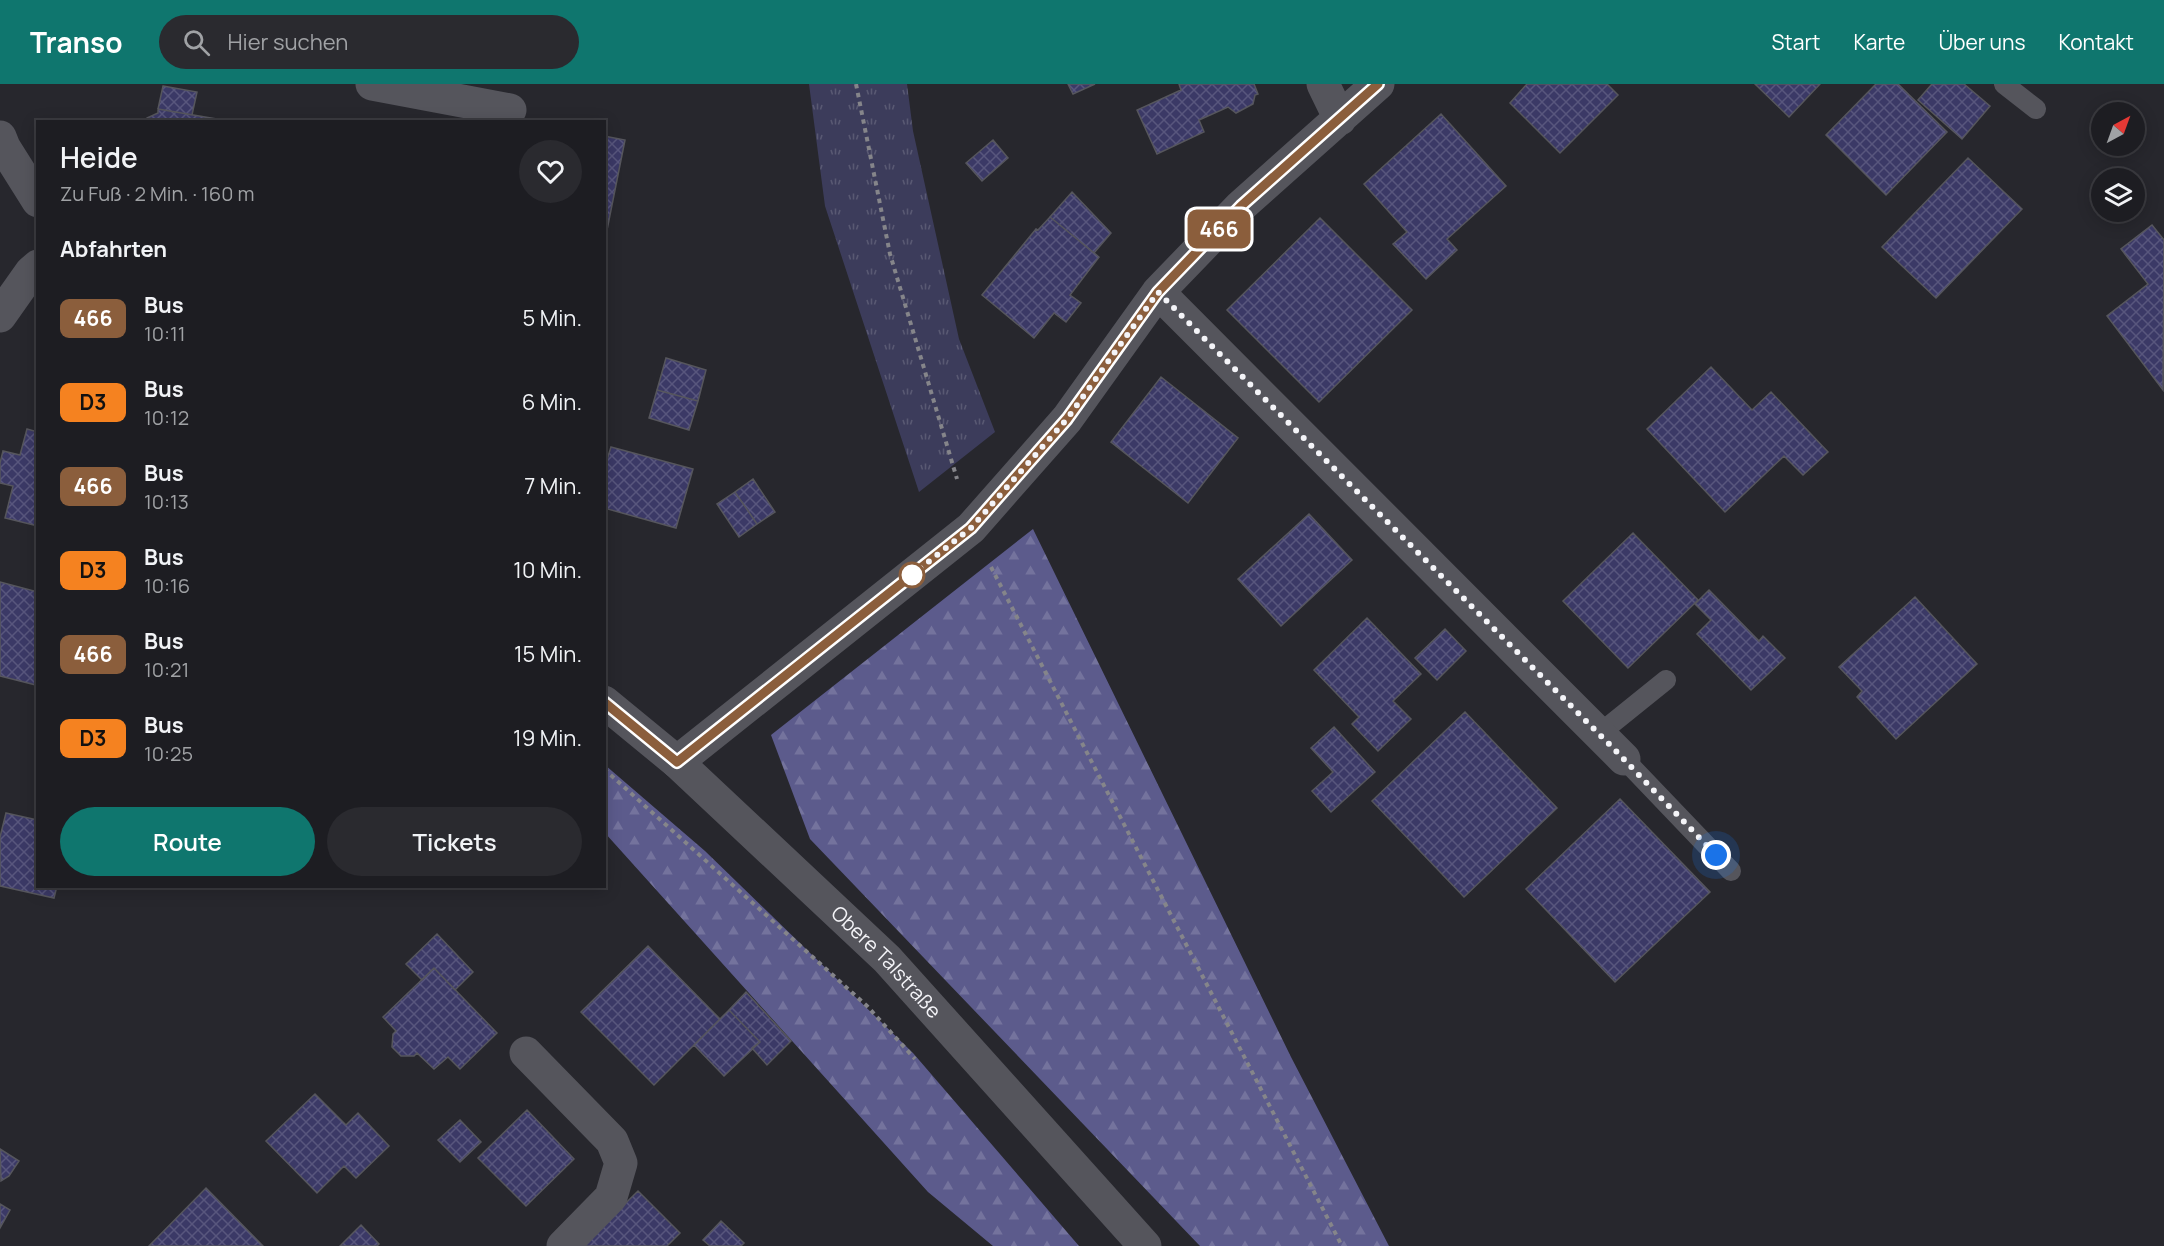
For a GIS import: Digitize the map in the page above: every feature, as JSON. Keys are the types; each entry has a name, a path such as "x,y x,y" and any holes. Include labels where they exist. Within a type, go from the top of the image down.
{"street":[{"path":"372,84 510,110"},
{"path":"1323,84 1340,119"},
{"path":"677,762 971,528 1067,419 1158,292 1241,206 1378,84"},
{"path":"0,137 36,198"},
{"path":"0,316 36,268"},
{"path":"1158,292 1624,759"},
{"name":"Obere Talstraße","path":"606,704 677,762 887,959 1145,1246"},
{"path":"526,1053 612,1141 621,1163 611,1197 563,1246"}],"lane":[{"path":"2004,84 2036,109"},
{"path":"1599,734 1666,680"},
{"path":"1624,759 1731,871"}],"path":[{"path":"856,84 890,254 971,528 1342,1246"},
{"path":"606,771 867,1006 915,1059"}],"green space":[{"path":"809,84 907,84 913,131 959,339 995,432 919,492 825,206"},
{"path":"1033,529 1291,1057 1389,1246 1200,1246 810,839 771,735"},
{"path":"606,766 705,851 913,1053 1079,1246 993,1246 928,1192 606,834"}],"building":[{"path":"1068,84 1095,84 1073,94"},
{"path":"1179,84 1254,84 1258,94 1255,95 1253,104 1236,113 1228,107 1199,120 1204,132 1157,154 1137,110 1181,90"},
{"path":"1527,84 1607,84 1618,95 1560,153 1510,103"},
{"path":"1755,84 1820,84 1789,117"},
{"path":"1876,84 1898,84 1947,132 1886,195 1826,135"},
{"path":"1932,84 1964,84 1990,106 1962,139 1918,100"},
{"path":"163,86 197,92 192,115 158,109"},
{"path":"158,109 222,120 147,120 158,113"},
{"path":"1441,114 1506,186 1447,239 1457,250 1426,279 1393,244 1407,232 1364,184"},
{"path":"606,136 625,140 606,235"},
{"path":"993,140 1008,158 982,181 966,163"},
{"path":"1968,158 2022,209 1936,298 1882,247"},
{"path":"1072,192 1111,233 1094,253 1050,217"},
{"path":"1050,217 1099,257 1070,295 1081,303 1066,322 1054,313 1034,338 982,295 1036,229 1038,230"},
{"path":"1320,218 1412,310 1319,402 1227,310"},
{"path":"2152,225 2164,240 2163,390 2107,316 2148,284 2121,249"},
{"path":"666,358 706,370 698,401 657,390"},
{"path":"1711,367 1752,410 1771,392 1828,452 1803,475 1784,456 1725,512 1647,429"},
{"path":"1161,377 1238,438 1188,503 1111,442"},
{"path":"657,390 698,401 689,430 649,418"},
{"path":"27,429 36,431 36,526 5,518 13,486 0,483 0,463 3,451 20,455"},
{"path":"611,447 693,469 676,528 606,509 606,463"},
{"path":"753,479 775,512 757,524 735,492"},
{"path":"735,492 757,524 739,537 717,504"},
{"path":"1309,514 1352,560 1281,626 1238,579"},
{"path":"1633,533 1698,600 1628,668 1563,601"},
{"path":"0,582 36,591 36,685 0,676"},
{"path":"1709,590 1759,641 1763,636 1785,658 1751,690 1697,634 1711,620 1695,604"},
{"path":"1915,597 1977,664 1896,739 1857,697 1862,691 1839,667"},
{"path":"1367,618 1421,674 1393,701 1411,719 1378,751 1352,724 1359,717 1314,670"},
{"path":"1445,629 1466,651 1437,680 1415,658"},
{"path":"1465,712 1557,808 1464,897 1372,801"},
{"path":"1334,727 1375,772 1331,812 1312,791 1333,772 1311,748"},
{"path":"1620,799 1710,892 1615,982 1526,889"},
{"path":"6,813 36,820 36,888 56,888 54,898 0,886 0,837"},
{"path":"437,934 473,972 455,990 434,968 422,980 406,964"},
{"path":"648,946 720,1019 654,1085 581,1012"},
{"path":"434,968 497,1033 460,1069 448,1057 434,1069 417,1053 414,1056 401,1056 392,1047 393,1034 396,1031 383,1017"},
{"path":"746,992 791,1041 767,1065 752,1048 760,1042 729,1010"},
{"path":"729,1010 760,1042 724,1076 694,1045"},
{"path":"315,1094 346,1125 358,1113 389,1146 356,1178 344,1166 317,1193 266,1141"},
{"path":"527,1110 574,1159 526,1206 478,1158"},
{"path":"460,1120 481,1142 460,1162 438,1140"},
{"path":"0,1149 19,1161 9,1176 1,1181"},
{"path":"206,1188 263,1246 149,1246"},
{"path":"638,1191 680,1233 667,1246 582,1246"},
{"path":"0,1204 10,1210 0,1228"},
{"path":"721,1221 744,1243 741,1246 710,1246 703,1240"},
{"path":"361,1225 379,1244 377,1246 340,1246"}],"bus line":[{"name":"466","path":"606,704 677,762 971,528 1067,419 1158,292 1241,206 1378,84"}],"route":[{"path":"912,575 971,528 1067,419 1158,292 1612,747 1716,855"}]}
